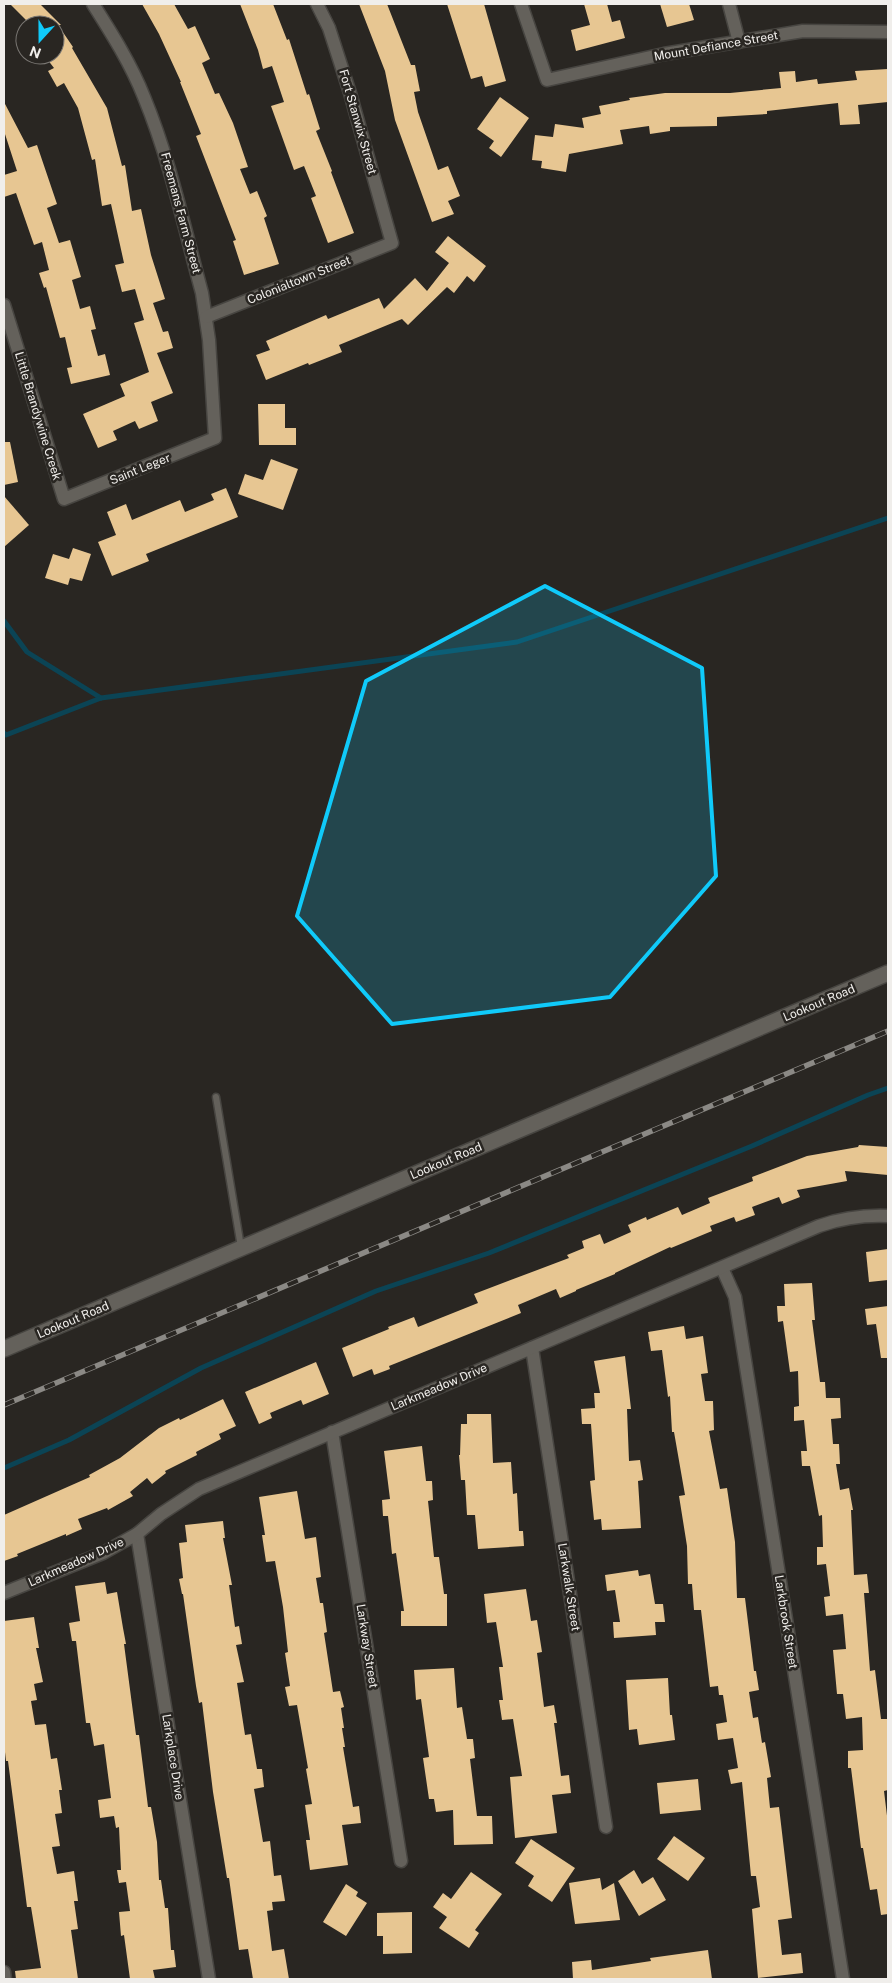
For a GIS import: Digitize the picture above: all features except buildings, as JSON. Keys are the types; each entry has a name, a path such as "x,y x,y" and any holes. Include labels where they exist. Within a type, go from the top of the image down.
{"street":[{"name":"Freemans Farm Street","path":"93,4 118,43 139,87 164,151 202,293 206,317 215,438"},
{"name":"Fort Stanwix Street","path":"317,4 329,28 350,93 392,243"},
{"name":"Mount Defiance Street","path":"521,4 547,80 664,54 803,31 888,32"},
{"path":"729,4 739,42"},
{"name":"Colonialtown Street","path":"206,317 392,243"},
{"name":"Little Brandywine Creek","path":"4,305 64,499"},
{"name":"Saint Leger","path":"64,499 215,438"},
{"name":"Lookout Road","path":"4,1349 888,973"},
{"name":"Larkmeadow Drive","path":"4,1593 103,1553 138,1534 161,1514 199,1489 332,1432 819,1226 840,1219 863,1216 888,1216"},
{"name":"Larkbrook Street","path":"722,1268 735,1297 843,1979"},
{"name":"Larkwalk Street","path":"532,1348 606,1827"},
{"name":"Larkway Street","path":"332,1432 401,1861"},
{"name":"Larkplace Drive","path":"138,1534 209,1979"},
{"path":"4,1972 5,1979"}],"lane":[{"path":"216,1097 241,1248"}],"highlighted area":[{"path":"545,586 702,668 716,876 610,997 392,1024 297,916 366,681"}],"waterway":[{"path":"4,733 6,735 101,698 517,642 888,518"},
{"path":"4,621 27,652 101,698"},
{"path":"4,1468 69,1440 201,1368 376,1291 489,1253 752,1146 888,1088"}],"railway":[{"path":"4,1405 888,1031"}]}
